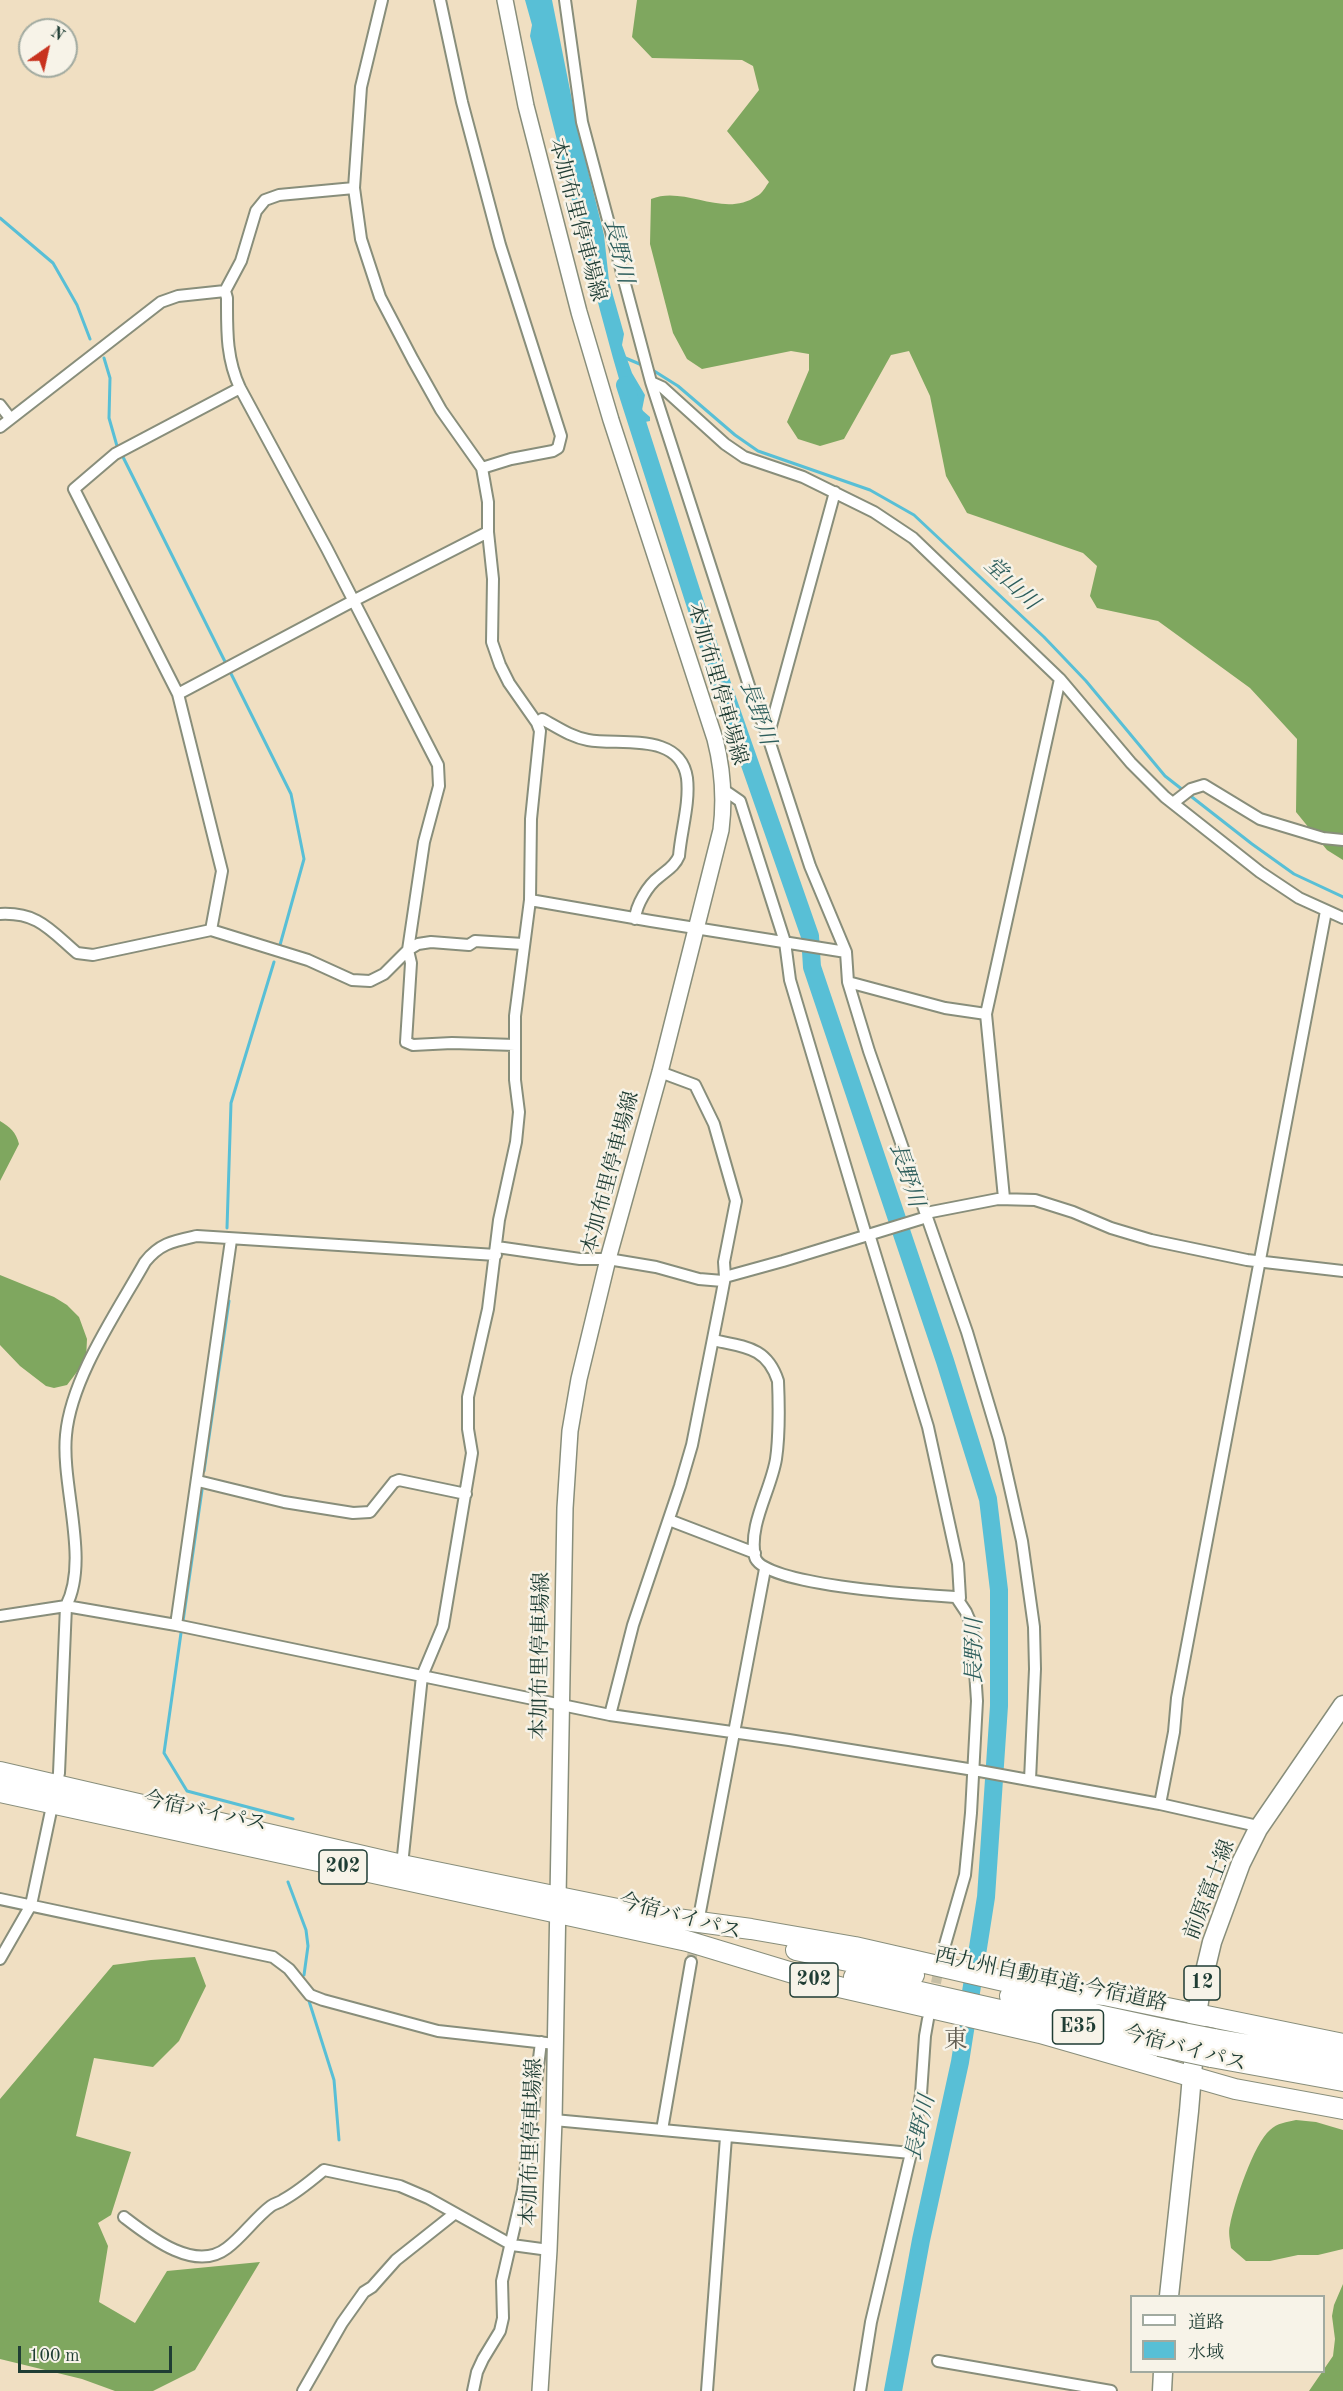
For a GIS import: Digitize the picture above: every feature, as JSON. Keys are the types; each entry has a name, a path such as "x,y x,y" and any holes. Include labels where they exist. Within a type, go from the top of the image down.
{"highway":[{"name":"今宿バイパス","path":"0,1772 402,1865 687,1941 839,1987 943,1989 999,2001 1192,2077 1235,2089 1343,2109"},
{"name":"今宿バイパス","path":"0,1792 556,1905 751,1929 855,1947 943,1989 999,2001 1030,1987 1104,1995 1343,2044"},
{"path":"647,1915 748,1948"},
{"path":"687,1941 748,1948"},
{"name":"西九州自動車道;今宿道路","path":"748,1948 943,1989"},
{"name":"西九州自動車道;今宿道路","path":"999,2001 1212,2048 1343,2081"},
{"name":"西九州自動車道;今宿道路","path":"1212,2048 1343,2061"}],"main road":[{"name":"本加布里停車場線","path":"506,0 538,158 579,312 611,420 712,729 722,765 724,790 721,830 660,1072 608,1259 579,1379 570,1431 565,1508 556,1905 548,2043 554,2120 540,2391"},
{"name":"前原富士線","path":"1169,2295 1197,2015 1212,1942 1241,1863 1258,1829 1343,1705"},
{"path":"1162,2391 1163,2373"}],"street":[{"path":"382,0 361,87 354,188 362,239 380,297 441,410 482,468 488,502 488,532 493,579 492,642 509,683 537,723 540,732 531,819 530,900 515,1016 519,1112 516,1142 499,1220 488,1309 468,1397 471,1453 443,1626 422,1676 402,1865"},
{"path":"440,0 462,102 500,245 561,436 558,448 553,452 511,459 482,468"},
{"path":"565,0 582,122 651,382 752,695 841,951 848,982 873,1061 999,1438 1022,1541 1034,1627 1035,1669 1030,1780"},
{"path":"354,188 279,195 265,200 256,211 240,261 225,291 228,354 240,388 438,765 440,776 424,842 408,950 411,963 406,1042 413,1045 452,1043 515,1045"},
{"path":"0,427 161,302 178,296 225,291"},
{"path":"651,382 662,387 725,444 744,457 803,477 835,492 874,512 913,538 1060,679 1131,763 1173,804 1260,872 1299,898 1343,918"},
{"path":"211,930 222,871 178,694 74,489 116,454 240,388"},
{"path":"0,405 10,417"},
{"path":"768,737 835,492"},
{"path":"178,694 488,532"},
{"path":"1005,1198 986,1014 1060,679"},
{"path":"537,723 542,719 586,740 639,742 664,748 680,762 686,771 687,792 679,856 676,864 656,879 647,891 635,913 635,919"},
{"path":"1173,804 1191,789 1204,785 1260,819 1323,838 1343,840"},
{"path":"713,1340 741,1346 762,1354 774,1370 778,1382 776,1459 757,1521 756,1560 765,1569 788,1577 960,1598 958,1564 928,1427 790,980 787,942 740,801 724,790"},
{"path":"530,900 841,951"},
{"path":"1160,1804 1174,1732 1177,1698 1326,911"},
{"path":"0,914 16,913 36,918 77,953 83,955 93,955 211,930 308,960 352,980 370,981 384,974 408,950 418,944 431,942 469,945 475,941 523,944"},
{"path":"848,982 945,1008 986,1014"},
{"path":"610,1715 633,1625 669,1521 692,1445 724,1279 723,1262 736,1201 714,1124 695,1085 660,1072"},
{"path":"0,1959 31,1905 59,1773 66,1606 71,1597 76,1570 67,1479 66,1434 70,1408 98,1344 154,1250 173,1241 197,1236 231,1240 496,1251 580,1259 608,1259 656,1267 699,1279 724,1279 926,1216 1005,1198 1035,1200 1151,1240 1259,1261 1343,1271"},
{"path":"177,1625 231,1240"},
{"path":"198,1481 284,1502 353,1513 370,1512 394,1482 399,1480 466,1494"},
{"path":"669,1521 755,1553"},
{"path":"700,1912 765,1569"},
{"path":"860,2391 871,2322 911,2153 921,2094 925,2036 943,1989 965,1875 977,1701 972,1626 956,1598"},
{"path":"0,1617 66,1606 177,1625 610,1715 974,1770 1160,1804 1252,1825 1258,1829"},
{"path":"0,1899 273,1958 289,1969 310,1995 415,2025 478,2037 548,2043 524,2190 502,2281 501,2331 483,2358 473,2391"},
{"path":"662,2130 691,1962"},
{"path":"554,2120 911,2153"},
{"path":"706,2391 726,2137"},
{"path":"124,2217 159,2242 188,2254 209,2256 229,2247 272,2205 283,2200 324,2170 400,2186 512,2244 549,2250"},
{"path":"303,2391 342,2323 364,2292 396,2260 454,2214"},
{"path":"938,2361 1111,2391"}],"green space":[{"path":"637,0 1343,0 1343,860 1327,850 1296,812 1297,739 1250,688 1158,621 1097,608 1090,596 1097,566 1083,553 967,513 946,476 930,396 909,351 891,355 844,439 820,446 798,439 787,422 809,370 809,354 791,351 702,369 687,359 673,333 650,244 651,199 677,196 731,204 744,202 761,194 769,182 727,131 759,90 753,66 742,60 652,58 632,37"},
{"path":"0,1121 12,1130 19,1144 0,1181"},
{"path":"0,1275 54,1297 67,1305 79,1317 87,1339 86,1360 67,1385 54,1388 46,1386 20,1366 0,1345"},
{"path":"195,1957 206,1986 179,2041 153,2067 94,2058 76,2136 131,2152 111,2215 98,2223 108,2246 99,2302 135,2323 167,2271 260,2262 195,2370 153,2391 115,2391 82,2379 0,2359 0,2099 113,1965"},
{"path":"1296,2120 1316,2122 1343,2130 1343,2249 1318,2255 1298,2255 1270,2261 1246,2261 1231,2248 1229,2236 1232,2215 1240,2189 1251,2160 1264,2137 1276,2126"},
{"path":"1343,2284 1343,2391 1309,2391 1321,2373 1325,2373 1325,2368 1333,2356 1334,2305"}],"water":[{"path":"525,0 552,0 578,130 604,235 609,281 624,334 622,345 632,373 645,395 642,410 650,417 650,421 640,423 637,409 626,403 600,312 530,36 532,25"}],"waterway":[{"path":"0,218 53,263 77,305 90,339"},
{"name":"堂山川","path":"623,357 642,365"},
{"path":"104,358 110,378 109,418 117,446"},
{"name":"堂山川","path":"651,369 678,386 735,435 758,451 870,490 914,515 1044,637 1086,681 1165,776 1294,874 1343,897"},
{"name":"長野川","path":"625,385 710,650 810,936 812,967 945,1361 988,1499 999,1590 999,1706 986,1897 960,2062 921,2240 893,2391"},
{"path":"123,457 291,794 304,859 280,945"},
{"path":"227,1228 231,1103 274,962"},
{"path":"204,1471 229,1301"},
{"path":"183,1621 202,1490"},
{"path":"181,1633 164,1753 187,1791 293,1819"},
{"path":"288,1882 306,1930 308,1946 304,1975"},
{"path":"309,2001 334,2080 339,2140"}],"tunnel":[{"path":"691,1962 699,1918"},
{"path":"933,1998 940,1963"}],"district":[{"name":"東","path":"956,2041"}]}
